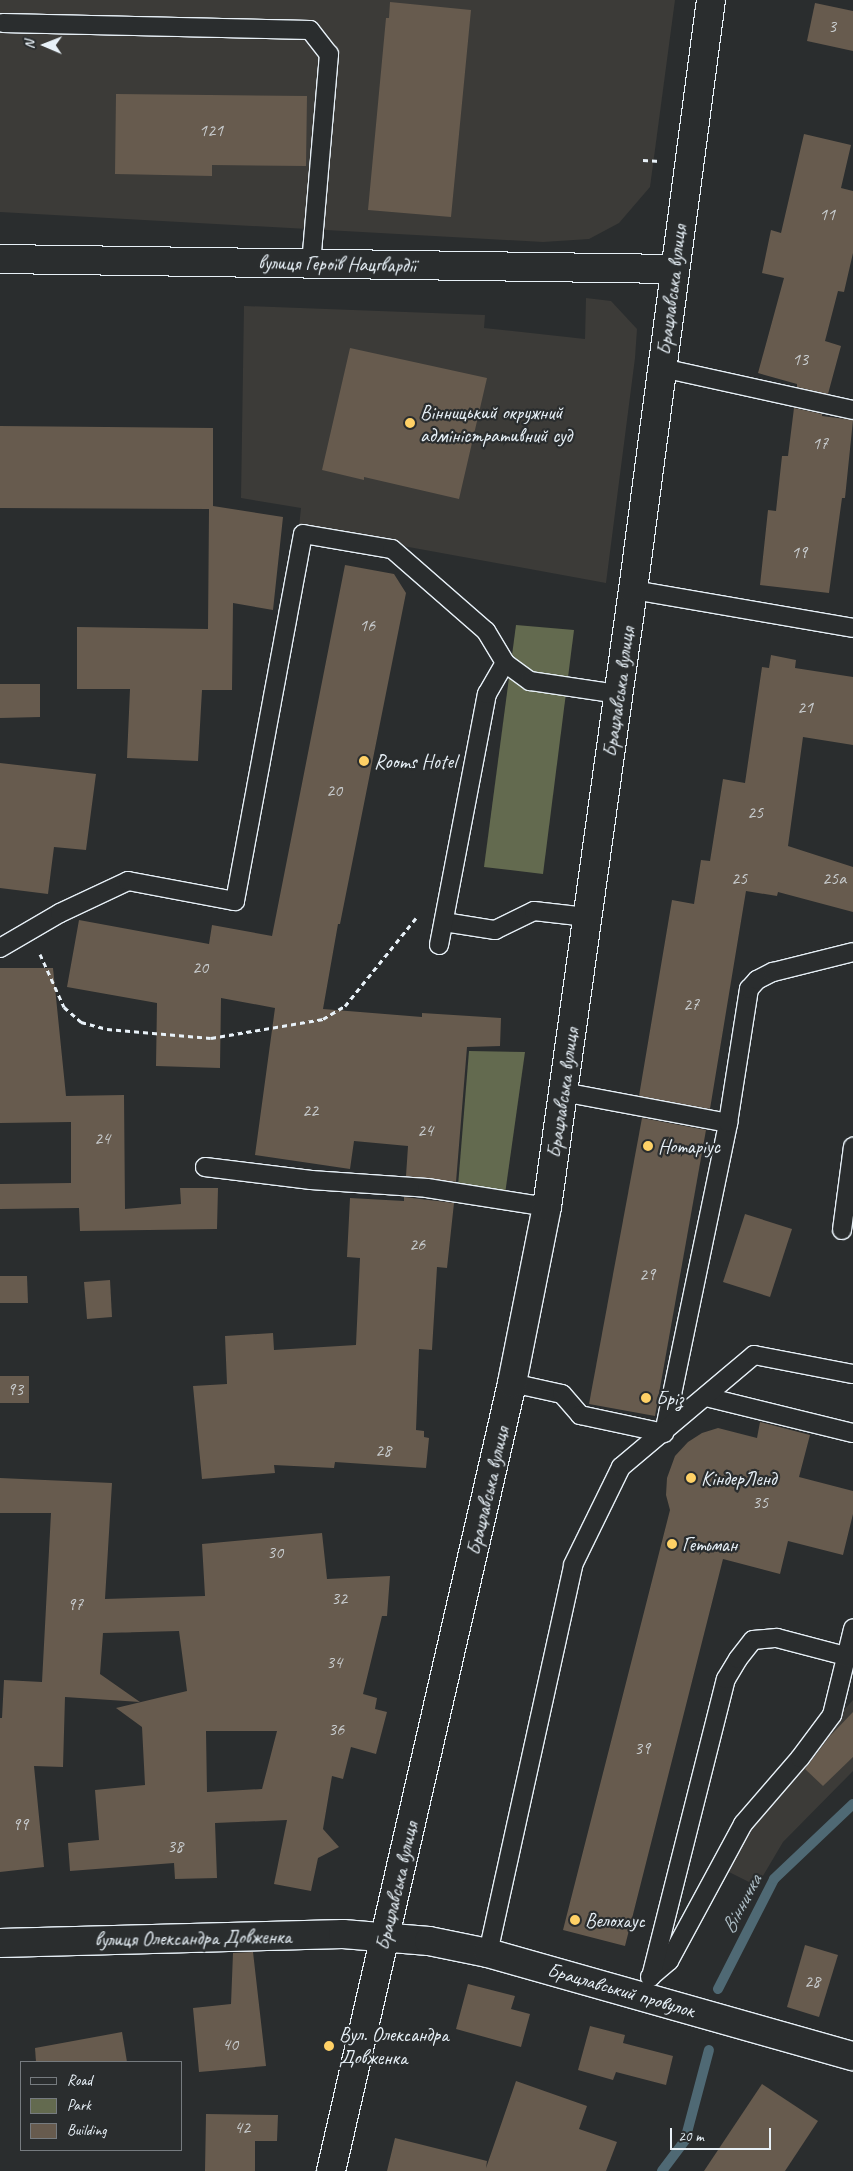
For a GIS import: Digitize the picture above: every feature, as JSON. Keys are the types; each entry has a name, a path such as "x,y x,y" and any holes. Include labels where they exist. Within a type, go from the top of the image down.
{"main road":[{"name":"Брацлавська вулиця","path":"331,2171 512,1383 547,1207 633,590 711,0"},
{"name":"вулиця Героїв Нацгвардії","path":"0,259 675,269"},
{"name":"вулиця Олександра Довженка","path":"0,1943 343,1934 386,1937"},
{"name":"Брацлавський провулок","path":"386,1937 429,1941 488,1953 853,2056"}],"lane":[{"path":"3,23 310,30 329,54 311,264"},
{"path":"662,368 853,410"},
{"path":"0,948 60,913 128,881 236,901 303,534 392,549 486,631 505,663 530,681 618,694"},
{"path":"633,590 853,628"},
{"path":"440,945 487,694 505,663"},
{"path":"444,922 495,930 534,911 587,917"},
{"path":"664,1433 728,1123 749,989 757,980 773,972 853,952"},
{"path":"563,1092 728,1123"},
{"path":"842,1230 853,1147"},
{"path":"205,1167 311,1180 427,1188 547,1207"},
{"path":"488,1953 573,1566 621,1467 664,1433 754,1355 853,1374"},
{"path":"512,1383 562,1394 580,1415 664,1433"},
{"path":"706,1396 853,1433"},
{"path":"620,1990 651,1977 669,1961 742,1824 800,1758 832,1715 850,1658 853,1629"},
{"path":"651,1977 726,1679 738,1659 753,1640 777,1638 850,1658"}],"path":[{"path":"643,160 660,161"},
{"path":"28,931 64,1007 81,1022 107,1029 211,1038 323,1019 331,1015 345,1006 418,916"}],"shaded area":[{"path":"0,0 675,0 650,187 619,223 589,239 543,242 0,212"},
{"path":"586,298 611,301 637,329 635,358 606,583 299,527 301,508 241,498 244,306 485,315 484,328 585,339"},
{"path":"853,1700 853,1771 783,1842 757,1886 719,1867 800,1758"}],"green space":[{"path":"516,625 574,630 543,874 484,867"},
{"path":"469,1051 525,1052 505,1194 458,1186"}],"building":[{"path":"390,2 471,10 451,217 368,210 386,18 389,18"},
{"path":"815,3 853,11 853,51 807,41"},
{"path":"116,94 307,96 306,166 212,165 212,176 115,174"},
{"path":"804,134 851,145 841,188 853,191 853,253 844,292 838,291 825,341 841,346 828,394 797,387 797,384 758,373 784,278 762,273 771,230 781,233"},
{"path":"350,348 487,378 459,499 364,477 364,480 322,470"},
{"path":"794,408 822,414 822,416 853,420 845,498 842,498 829,593 760,585 768,510 776,511 782,456 788,456"},
{"path":"0,426 213,428 213,506 283,517 273,610 233,603 232,690 202,690 198,761 127,758 130,689 77,689 77,627 208,629 209,509 0,508"},
{"path":"345,565 394,574 406,593 340,924 338,924 323,1009 422,1017 422,1013 501,1018 500,1046 467,1047 456,1182 406,1176 408,1146 354,1141 350,1169 255,1155 275,1008 221,998 220,1068 156,1066 157,1003 67,987 79,920 209,944 212,925 272,936"},
{"path":"771,655 796,660 795,668 853,677 853,745 803,737 788,846 853,867 853,912 778,892 777,896 746,891 710,1109 639,1096 672,900 694,904 701,860 710,861 723,779 745,783 762,667 769,668"},
{"path":"0,684 40,684 40,717 0,718"},
{"path":"0,763 96,774 86,850 54,847 48,894 0,888"},
{"path":"0,968 53,968 66,1096 124,1095 125,1209 181,1204 180,1188 218,1188 217,1229 80,1231 79,1208 0,1209 0,1184 71,1183 71,1122 0,1123"},
{"path":"642,1118 706,1130 655,1416 589,1404"},
{"path":"404,1197 454,1203 447,1268 437,1267 432,1350 419,1349 416,1430 424,1431 424,1437 429,1438 426,1468 335,1462 334,1468 274,1465 275,1473 202,1479 193,1386 227,1384 225,1336 273,1333 274,1350 356,1345 360,1258 347,1257 350,1198 404,1201"},
{"path":"745,1214 792,1229 770,1297 723,1282"},
{"path":"0,1276 27,1276 28,1303 0,1303"},
{"path":"110,1280 112,1317 87,1319 84,1282"},
{"path":"0,1376 29,1376 29,1403 0,1403"},
{"path":"760,1422 810,1435 799,1477 853,1491 853,1514 843,1555 788,1541 780,1574 723,1559 625,1946 563,1930 670,1510 666,1495 667,1478 675,1456 688,1442 702,1433 718,1428 757,1438"},
{"path":"0,1478 112,1483 105,1599 205,1596 202,1544 322,1533 327,1579 390,1576 387,1616 382,1616 363,1694 377,1698 375,1709 387,1712 376,1754 351,1747 343,1779 332,1776 323,1829 339,1847 318,1858 311,1891 274,1884 287,1820 215,1823 217,1878 175,1879 174,1863 70,1871 68,1843 99,1840 95,1790 145,1785 142,1727 116,1708 187,1691 179,1631 103,1633 100,1674 140,1702 65,1697 63,1767 34,1766 44,1867 0,1872 0,1718 2,1718 4,1680 42,1682 51,1513 0,1513","holes":["206,1731 277,1731 262,1789 207,1792"]},
{"path":"853,1712 853,1757 823,1786 805,1769 830,1736"},
{"path":"805,1945 838,1955 819,2017 787,2007"},
{"path":"253,1952 266,2066 199,2072 193,2008 231,2004 233,1953"},
{"path":"468,1984 515,1996 511,2009 530,2014 521,2047 456,2029"},
{"path":"590,2026 625,2035 623,2043 673,2056 666,2085 616,2072 613,2080 578,2070"},
{"path":"122,2032 127,2061 36,2061 35,2048"},
{"path":"516,2081 587,2106 579,2129 617,2142 606,2171 387,2171 395,2138 487,2161 486,2168"},
{"path":"762,2084 818,2121 785,2171 704,2171"},
{"path":"206,2114 278,2115 277,2141 255,2141 255,2171 205,2171"}],"waterway":[{"name":"Вінничка","path":"718,1989 774,1879 853,1804"},
{"name":"Вінничка","path":"662,2171 685,2140 709,2050"}],"place":[{"name":"Вінницький окружний адміністративний суд","path":"410,423"},
{"name":"Rooms Hotel","path":"364,761"},
{"name":"Нотаріус","path":"648,1146"},
{"name":"Бріз","path":"646,1398"},
{"name":"КіндерЛенд","path":"691,1478"},
{"name":"Гетьман","path":"672,1544"},
{"name":"Велохаус","path":"575,1920"},
{"name":"Вул. Олександра Довженка","path":"329,2046"}]}
